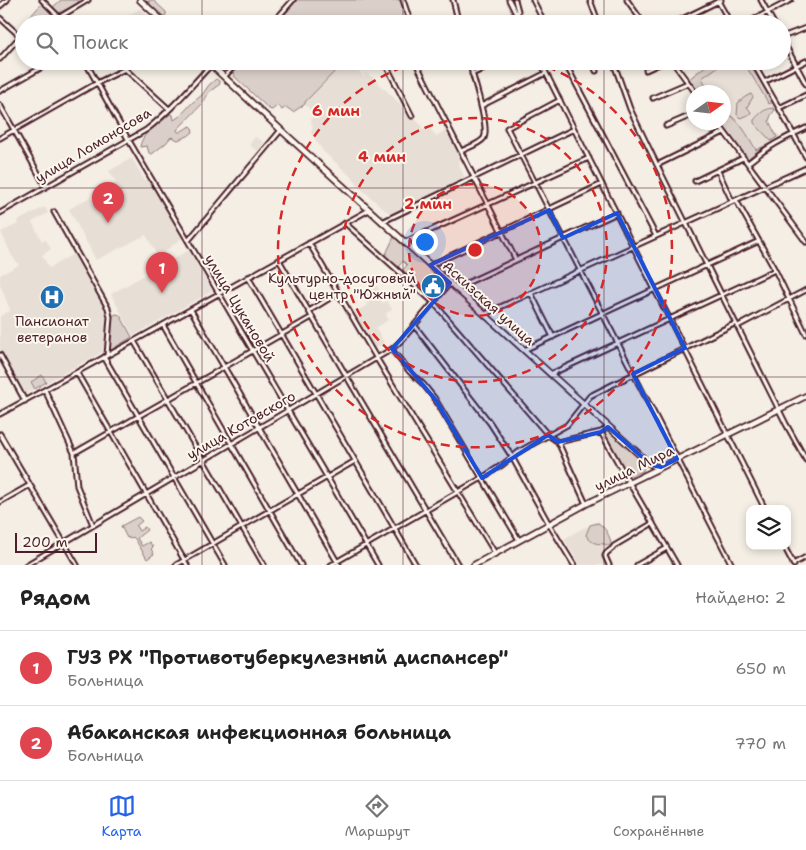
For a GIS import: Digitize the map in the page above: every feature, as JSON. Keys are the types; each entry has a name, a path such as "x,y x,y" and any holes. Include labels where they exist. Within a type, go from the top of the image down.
{"main road":[{"path":"140,0 156,15"},
{"name":"Аскизская улица","path":"216,70 645,460 654,466 661,467"},
{"name":"улица Мира","path":"474,565 586,504 806,396"},
{"path":"645,460 648,466 647,474"}],"street":[{"path":"0,6 7,0"},
{"path":"42,0 57,15"},
{"path":"62,15 88,0"},
{"path":"280,15 293,0"},
{"path":"402,0 408,15"},
{"path":"453,0 457,15"},
{"path":"509,0 517,15"},
{"path":"515,0 518,15"},
{"path":"533,0 540,15"},
{"path":"590,0 596,15"},
{"path":"633,0 628,1 638,15"},
{"path":"761,0 770,15"},
{"path":"762,15 791,0"},
{"path":"691,15 720,1 726,15"},
{"path":"0,18 15,31"},
{"path":"791,34 806,28"},
{"path":"0,59 15,43"},
{"path":"791,56 806,84"},
{"path":"791,68 806,61"},
{"path":"0,91 37,70"},
{"name":"улица Цукановой","path":"90,70 128,139 378,565"},
{"path":"0,138 123,70"},
{"path":"126,70 169,109"},
{"name":"улица Ломоносова","path":"0,213 154,124 203,70"},
{"path":"224,77 231,70"},
{"path":"389,70 412,116"},
{"path":"420,70 516,260"},
{"path":"460,151 483,140 486,129 471,70"},
{"path":"472,74 481,70"},
{"path":"544,70 763,505"},
{"path":"569,70 656,236"},
{"path":"616,70 630,109 685,223 806,460"},
{"path":"653,98 688,83 679,70"},
{"path":"757,70 806,157"},
{"path":"764,82 788,70"},
{"path":"481,106 546,73"},
{"path":"780,108 806,95"},
{"path":"560,100 507,128 732,565"},
{"path":"0,105 46,186"},
{"path":"666,126 686,117"},
{"path":"748,163 758,155 806,128"},
{"path":"382,222 574,129"},
{"path":"188,241 281,130"},
{"path":"657,165 724,132 806,242"},
{"path":"405,242 589,158"},
{"path":"695,181 743,158"},
{"path":"484,314 806,168"},
{"path":"718,171 774,270 806,334"},
{"path":"430,266 602,184"},
{"path":"0,414 369,210"},
{"path":"54,212 108,308 110,317 105,357 225,565"},
{"path":"456,288 616,213"},
{"path":"345,224 434,303 548,435 558,442 586,504"},
{"path":"524,350 758,241"},
{"path":"309,243 495,553"},
{"path":"279,260 458,565"},
{"path":"550,374 774,270"},
{"path":"248,277 416,565"},
{"name":"улица Котовского","path":"26,565 392,350 450,283"},
{"path":"331,565 338,563 482,478 520,451 567,425 590,396 806,290"},
{"path":"309,311 338,292"},
{"path":"531,293 553,337"},
{"path":"190,310 338,563"},
{"path":"74,454 312,317"},
{"path":"163,325 301,565"},
{"path":"414,325 490,423 574,565"},
{"path":"134,341 264,565"},
{"path":"392,350 435,399 519,540"},
{"path":"0,355 25,401"},
{"path":"77,373 187,565"},
{"path":"45,390 74,454 77,486 93,525"},
{"path":"558,442 602,432 608,426"},
{"path":"602,432 677,565"},
{"path":"0,434 77,565"},
{"path":"176,565 355,461"},
{"path":"0,502 30,485"},
{"path":"609,565 605,556 606,553 614,546 653,523"},
{"path":"638,565 667,548"},
{"path":"786,550 794,564 806,557"}],"highlighted area":[{"path":"549,210 563,238 617,213 685,348 633,374 677,459 661,467 651,465 608,427 601,432 558,442 548,435 482,478 435,399 392,349 450,283 430,265"}],"shaded area":[{"path":"61,0 79,0 78,3 59,13 53,7"},
{"path":"149,0 153,0 166,12 166,15 161,15 149,3"},
{"path":"297,0 404,0 407,15 284,15"},
{"path":"44,2 54,15 32,15"},
{"path":"140,9 147,15 128,15"},
{"path":"235,70 336,70 305,104 293,112 286,107 282,110 278,105 272,110 269,109 234,76"},
{"path":"336,70 357,70 365,78 365,73 374,78 422,126 423,130 428,126 436,136 446,130 462,160 458,162 465,179 392,214 386,211 356,184 357,182 323,151 311,133 313,125 311,123 312,116 314,114 305,102"},
{"path":"699,70 753,70 777,109 765,118 782,139 753,157 731,127 731,85 699,85 692,75"},
{"path":"700,70 713,70 702,78 706,85 694,85 689,79"},
{"path":"748,70 753,70 773,102 769,104"},
{"path":"216,79 220,84 209,92 203,103 177,130 180,132 190,126 193,132 178,140 171,137 152,154 149,153 147,146 140,147 141,141 148,132 170,114 173,115 174,120 180,116"},
{"path":"751,94 753,97 747,107 751,112 740,118 737,115 738,103"},
{"path":"773,108 775,110 769,121 777,137 771,141 754,123 754,120 762,112"},
{"path":"731,116 739,123 756,150 771,144 771,146 748,161 725,130 731,130"},
{"path":"255,137 264,142 258,151 249,145"},
{"path":"132,158 145,181 149,179 182,238 158,257 146,235 96,260 69,209 90,197 97,210 115,200 108,187 116,182 109,171"},
{"name":"Пансионат ветеранов","path":"45,207 48,213 32,222 42,241 46,240 51,249 42,255 49,268 75,253 108,316 103,352 25,394 0,349 0,316 10,310 0,284 0,275 19,265 12,256 1,232 18,224 17,221"},
{"path":"394,237 434,274 427,281 425,280 421,286 411,275 409,276 403,270 407,265 403,261 398,267 385,256"},
{"path":"189,250 212,291 133,336 111,294"},
{"path":"377,286 379,290 377,292 383,303 387,301 392,309 386,314 388,320 376,328 384,343 374,349 354,312 368,305 364,295"},
{"path":"116,314 120,315 132,337 109,351 110,318"},
{"path":"42,375 46,382 35,389 31,382"},
{"path":"608,430 644,463 643,471 628,477 604,432"},
{"path":"138,517 142,521 136,526 139,531 145,527 147,530 137,538 142,546 149,542 153,547 151,549 154,554 147,559 135,539 133,537 127,538 121,526"},
{"path":"598,521 612,544 611,547 602,553 608,565 580,565 564,539"},
{"path":"598,523 609,536 610,546 592,542 586,535 590,525"}],"place":[{"name":"Абаканская инфекционная больница","path":"108,223"},
{"name":"Культурно-досуговый центр \"Южный\"","path":"433,286"},
{"name":"ГУЗ РХ \"Противотуберкулезный диспансер\"","path":"162,293"},
{"name":"Пансионат ветеранов","path":"52,297"}]}
